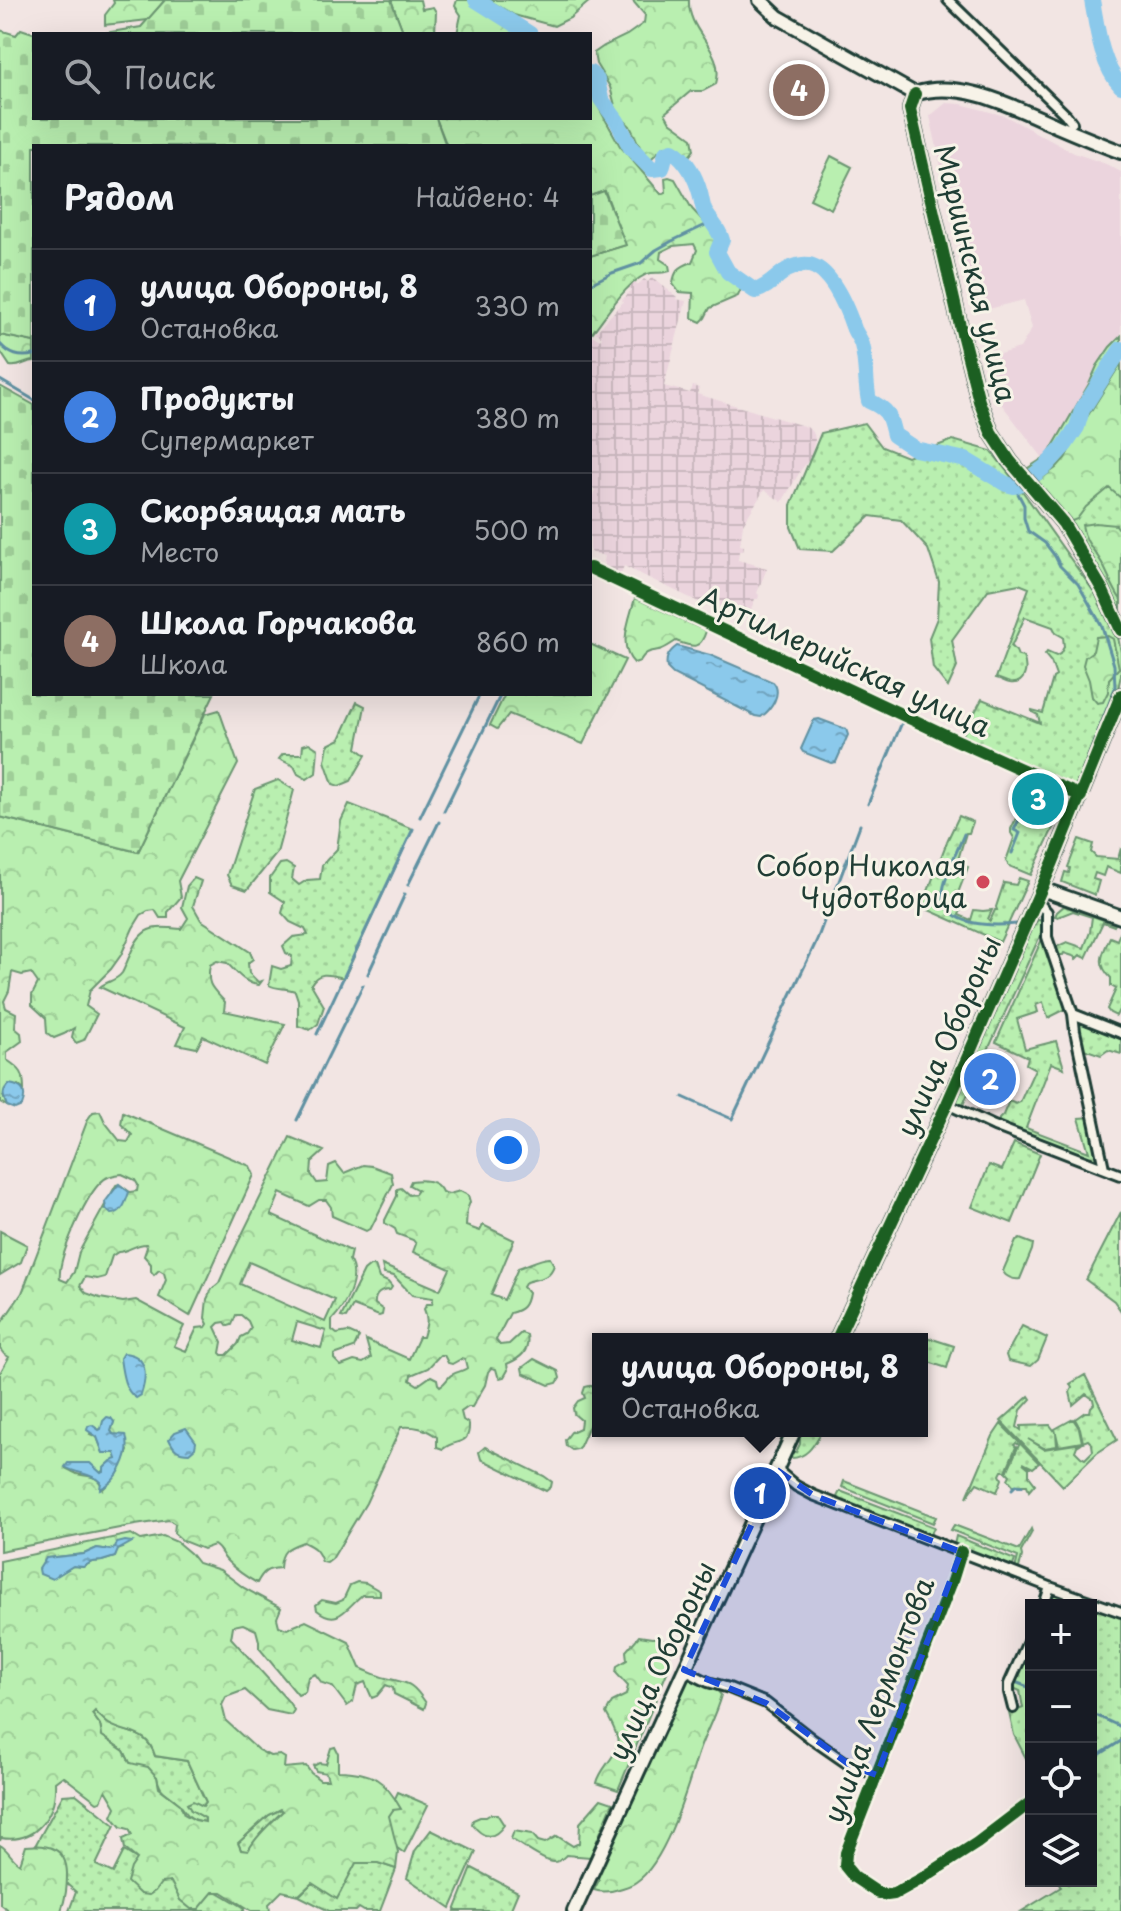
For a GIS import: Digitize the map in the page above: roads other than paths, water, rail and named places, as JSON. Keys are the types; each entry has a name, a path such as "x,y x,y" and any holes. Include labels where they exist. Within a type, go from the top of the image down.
{"street":[{"path":"760,0 778,17 915,94 936,89 966,92 1007,105 1121,152"},
{"path":"948,0 1072,123"},
{"name":"Мариинская улица","path":"915,94 910,109 979,401 991,432 1010,461 1063,523 1102,589 1121,630"},
{"name":"Артиллерийская улица","path":"592,569 1081,796"},
{"name":"улица Обороны","path":"840,1333 947,1104 1081,796 1121,695"},
{"path":"1039,894 1121,917"},
{"path":"1039,894 1047,912 1047,937 1073,1014 1104,1168"},
{"path":"1073,1014 1121,1033"},
{"path":"947,1104 994,1126 1121,1175"},
{"name":"улица Обороны","path":"574,1911 791,1437"},
{"path":"777,1470 813,1495 1121,1612"},
{"name":"улица Лермонтова","path":"961,1552 846,1853 845,1866 854,1877 878,1893 894,1894 977,1843 1025,1807"},
{"path":"1046,1599 1050,1587"},
{"path":"1013,1708 1009,1684 1025,1648"},
{"path":"684,1670 766,1703 851,1766 877,1775"}],"water":[{"path":"677,646 710,655 773,682 777,691 772,706 761,717 755,716 673,674 667,668 667,661"},
{"path":"814,720 846,729 848,735 836,762 831,763 801,749"},
{"path":"9,1084 21,1088 24,1094 22,1106 15,1109 7,1106 4,1097"},
{"path":"119,1184 129,1192 121,1209 111,1214 105,1202"},
{"path":"123,1353 138,1358 144,1368 143,1388 136,1398 124,1381 120,1358"},
{"path":"107,1417 114,1422 113,1434 126,1435 127,1450 118,1474 100,1489 101,1482 97,1479 65,1467 68,1463 90,1463 101,1473 111,1461 117,1459 115,1453 103,1453 97,1437 87,1430 92,1425 101,1429"},
{"path":"186,1428 196,1442 189,1453 177,1450 169,1439 175,1432"},
{"path":"132,1542 118,1550 115,1557 83,1567 73,1566 52,1579 40,1574 39,1569 46,1558 84,1554 97,1548 110,1550 117,1543"}],"waterway":[{"path":"476,0 527,32"},
{"path":"1092,0 1104,57 1121,86"},
{"path":"592,75 597,80 601,99 631,148 652,169 662,168 666,153 672,151 686,163 696,181 705,212 721,236 717,252 728,272 755,291 788,269 803,265 812,266 829,279 842,299 861,343 869,401 887,414 894,435 915,449 966,460 1006,484 1014,486 1025,482 1046,466 1065,445 1077,427 1082,410 1121,349"},
{"path":"592,283 641,263 656,250 712,222"},
{"path":"0,344 15,355 32,355"},
{"path":"0,380 32,399"},
{"path":"1014,486 1024,505 1028,531 1045,543 1060,566 1078,584 1102,626 1114,665 1115,688 1078,782"},
{"path":"592,576 903,720 868,804"},
{"path":"420,817 479,696"},
{"path":"444,811 500,696"},
{"path":"1012,853 1020,833 1014,830 1030,797"},
{"path":"408,885 439,822"},
{"path":"683,1097 732,1119 817,940 860,825"},
{"path":"317,1034 413,829"},
{"path":"964,834 945,881 943,894 946,905 961,919 972,922 1017,924"},
{"path":"368,974 405,894"},
{"path":"297,1120 363,985"},
{"path":"1012,1489 1016,1485 1022,1486"},
{"path":"1015,1682 1025,1686"},
{"path":"1097,1716 1121,1727"},
{"path":"1097,1756 1121,1741"}],"place":[{"name":"Школа Горчакова","path":"799,90"},
{"name":"Скорбящая мать","path":"1038,799"},
{"name":"Собор Николая Чудотворца","path":"983,882"},
{"name":"Продукты","path":"990,1079"},
{"name":"улица Обороны, 8","path":"760,1493"}]}
